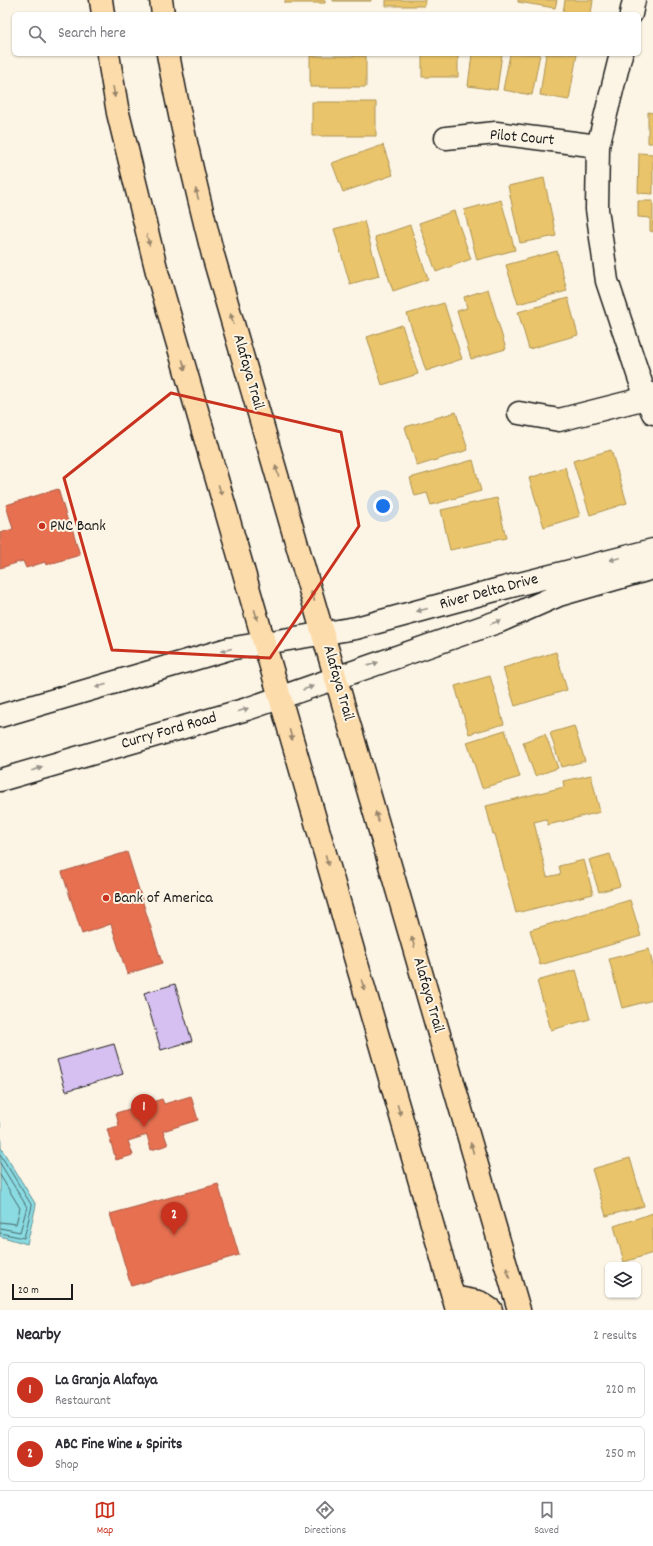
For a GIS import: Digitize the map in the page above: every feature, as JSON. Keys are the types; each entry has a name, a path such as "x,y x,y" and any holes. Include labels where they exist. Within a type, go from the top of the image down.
{"main road":[{"path":"101,0 102,12"},
{"path":"161,0 163,12"},
{"path":"108,56 118,113 155,265 455,1303 479,1302 491,1310"},
{"name":"Alafaya Trail","path":"168,56 178,111 196,188 218,270 519,1310"}],"street":[{"path":"631,12 634,0"},
{"path":"519,413 558,420 651,402 607,281 597,209 598,146 620,56"},
{"name":"Pilot Court","path":"446,138 496,133 598,146"},
{"name":"River Delta Drive","path":"324,633 356,628 492,591 653,550"},
{"name":"River Delta Drive","path":"337,677 500,620 559,595 653,568"},
{"path":"0,716 228,649 324,633"},
{"name":"Curry Ford Road","path":"0,780 247,709 337,677"}],"highlighted area":[{"path":"171,393 341,432 359,526 270,658 112,650 64,478"}],"water":[{"path":"0,1122 1,1148 36,1205 27,1244 0,1236"}],"building: Homes":[{"path":"285,0 325,0 325,3 285,3"},
{"path":"371,0 371,1 333,1"},
{"path":"386,0 425,0 425,6 386,6"},
{"path":"518,0 557,0 555,8 518,2"},
{"path":"565,0 593,0 591,12 563,12"},
{"path":"310,56 366,56 366,87 310,87"},
{"path":"422,56 458,56 458,77 422,77"},
{"path":"472,56 502,56 497,90 468,86"},
{"path":"510,56 540,56 532,95 503,90"},
{"path":"546,56 577,56 569,100 540,95"},
{"path":"312,102 376,102 376,136 312,136"},
{"path":"648,112 653,113 653,143 648,143"},
{"path":"383,145 393,175 343,192 332,163"},
{"path":"639,153 653,154 653,194 638,193"},
{"path":"544,178 556,236 520,243 508,186"},
{"path":"501,200 515,250 477,260 464,210"},
{"path":"638,201 653,201 653,232 650,231 650,218 638,217"},
{"path":"454,211 471,259 436,272 419,223"},
{"path":"364,221 379,276 350,284 334,229"},
{"path":"410,225 428,279 393,291 375,237"},
{"path":"557,251 567,291 518,304 506,265"},
{"path":"488,289 506,349 471,359 457,311 467,308 464,297"},
{"path":"568,298 578,335 529,349 518,312"},
{"path":"444,303 462,359 426,371 407,314"},
{"path":"402,325 418,374 382,385 367,337"},
{"path":"456,412 468,450 417,466 405,427"},
{"path":"611,450 627,503 590,515 573,461"},
{"path":"473,460 481,491 431,505 427,493 415,496 410,478"},
{"path":"565,467 580,516 544,527 529,478"},
{"path":"497,498 506,538 450,550 441,510"},
{"path":"556,652 567,690 515,706 503,668"},
{"path":"490,676 504,724 469,734 455,686"},
{"path":"574,726 585,761 561,767 550,733"},
{"path":"505,730 520,777 482,788 467,742"},
{"path":"545,734 558,768 535,776 523,742"},
{"path":"591,775 600,812 548,825 546,819 534,822 547,877 561,874 559,866 584,860 593,894 516,913 486,806 564,787 563,781"},
{"path":"610,854 620,886 599,892 589,860"},
{"path":"630,900 641,936 540,965 530,930"},
{"path":"649,949 653,966 653,1000 622,1008 609,959"},
{"path":"576,970 590,1019 551,1030 537,981"},
{"path":"630,1158 644,1206 606,1216 592,1169"},
{"path":"653,1213 653,1253 624,1262 614,1226"}],"building: Shops":[{"name":"PNC Bank","path":"58,489 68,522 70,521 80,555 46,565 45,562 26,568 23,561 0,568 0,533 13,529 6,505"},
{"name":"Bank of America","path":"127,852 162,963 127,974 111,924 82,934 62,872"},
{"path":"191,1096 198,1120 163,1131 168,1145 151,1150 147,1135 128,1141 133,1155 116,1160 107,1129 119,1126 116,1113 162,1099 164,1104"},
{"path":"218,1184 239,1255 131,1286 110,1214"}],"building: Other":[{"path":"175,984 192,1041 161,1050 144,993"},
{"path":"114,1044 123,1074 66,1091 57,1060"}],"place":[{"name":"PNC Bank","path":"42,526"},
{"name":"Bank of America","path":"106,898"},
{"name":"La Granja Alafaya","path":"144,1127"},
{"name":"ABC Fine Wine & Spirits","path":"174,1235"}]}
